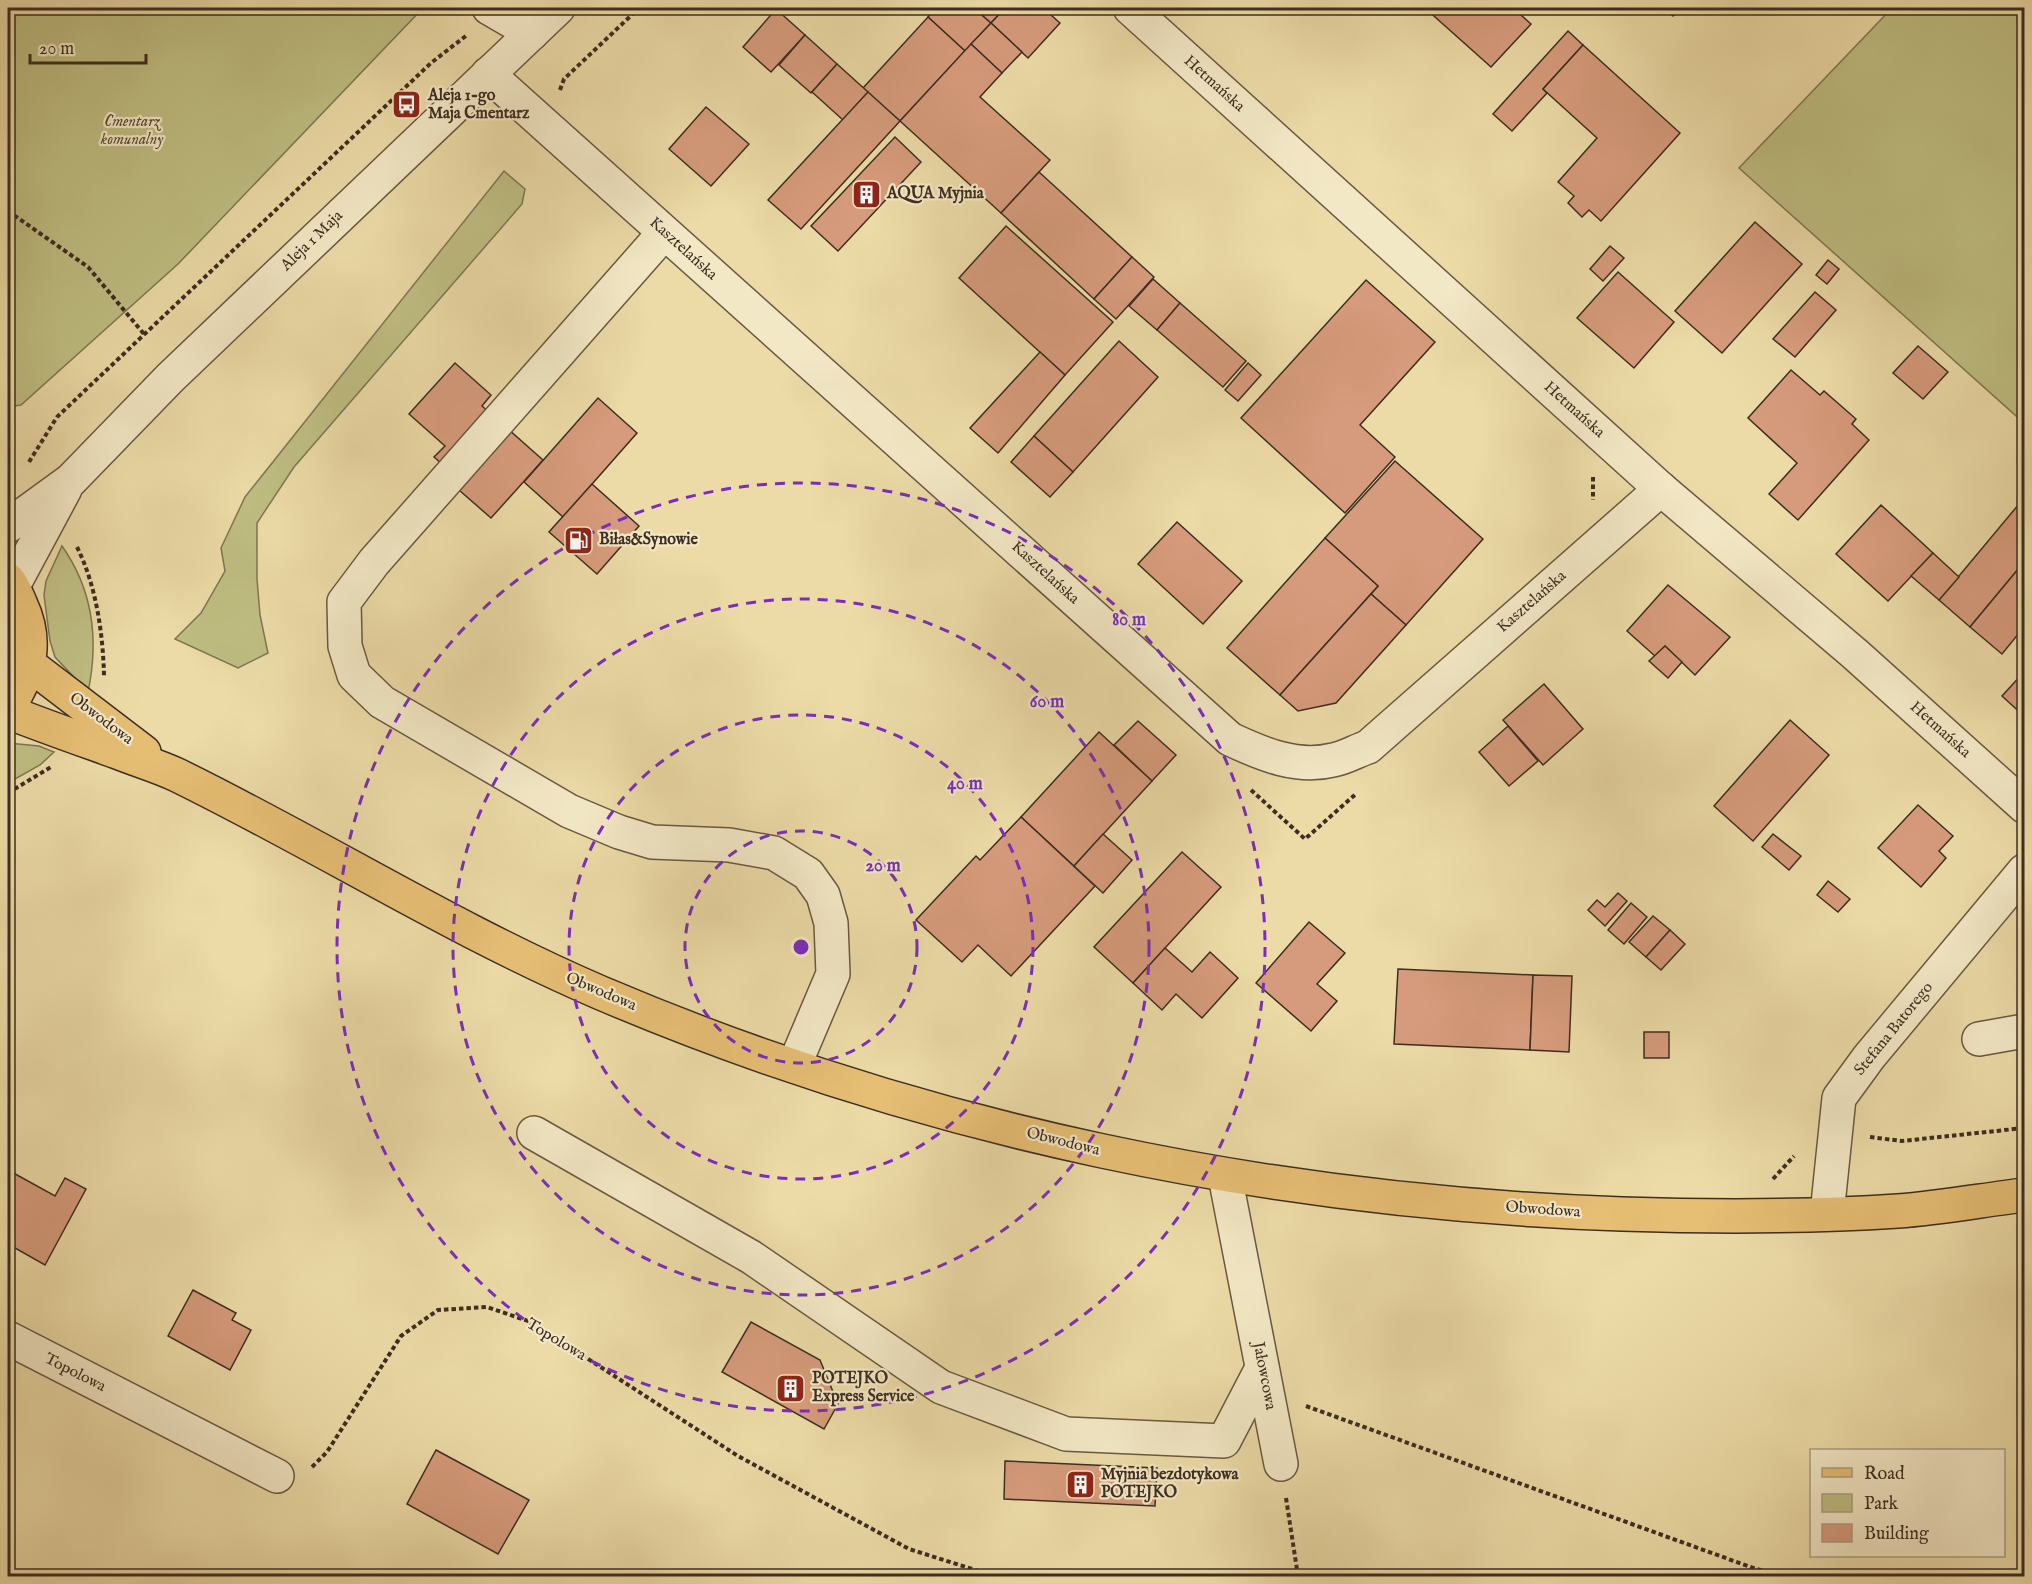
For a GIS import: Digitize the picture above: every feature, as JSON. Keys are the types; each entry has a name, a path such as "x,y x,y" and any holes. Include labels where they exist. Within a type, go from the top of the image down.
{"main road":[{"path":"8,708 20,690 30,665 30,624 10,583"},
{"name":"Obwodowa","path":"30,665 172,772"},
{"name":"Obwodowa","path":"8,712 172,772 504,949 632,1005 794,1066 900,1099 1079,1148 1225,1176 1371,1195 1554,1211 1719,1217 1827,1214 1902,1211 2025,1195"}],"street":[{"name":"Aleja 1 Maja","path":"8,526 71,480 186,362 558,8"},
{"name":"Hetmańska","path":"1130,8 1661,489 1855,654 2025,806"},
{"path":"493,10 531,33"},
{"name":"Kasztelańska","path":"488,74 1230,739 1262,754 1299,762 1332,761 1368,747 1661,489"},
{"path":"664,233 374,562 344,602 345,646 354,675 382,702 569,811 620,832 652,842 729,845 774,853 808,874 823,895 831,924 833,974 794,1066"},
{"name":"Aleja 1 Maja","path":"10,583 71,480"},
{"name":"Stefana Batorego","path":"1827,1214 1833,1133 1839,1098 1869,1057 2025,871"},
{"path":"1979,1039 2025,1032"},
{"path":"534,1132 751,1257 941,1387 1066,1434 1224,1442 1265,1382"},
{"name":"Jałowcowa","path":"1225,1176 1281,1464"},
{"name":"Topolowa","path":"8,1338 277,1476"}],"path":[{"path":"8,24 17,8"},
{"path":"563,100 560,89 564,79 639,8"},
{"path":"26,468 57,417 431,63 493,10"},
{"path":"8,212 88,267 144,334"},
{"path":"1243,783 1305,839 1358,791"},
{"path":"1833,1133 1902,1141 2025,1128"},
{"path":"1773,1180 1797,1149"},
{"name":"Topolowa","path":"277,1476 304,1473 327,1452 401,1335 438,1310 487,1307 531,1322 738,1456 909,1549 987,1574 1021,1576"},
{"path":"1265,1382 1325,1412 1756,1569 1788,1576"},
{"path":"1281,1464 1298,1576"}],"green space":[{"name":"Cmentarz komunalny","path":"8,8 423,8 178,264 21,405 8,407"},
{"path":"1892,8 2024,8 2024,423 1739,168"},
{"path":"504,171 525,189 522,204 294,467 257,523 257,579 260,615 268,653 238,668 175,639 201,613 225,571 221,548 245,497"},
{"path":"62,546 81,580 91,616 93,653 88,692 55,657 50,641 44,595 46,581"},
{"path":"8,743 39,746 54,752 40,765 8,783"}],"building":[{"path":"937,8 974,8 991,23 965,51 928,17"},
{"path":"974,8 1005,8 991,23"},
{"path":"1005,8 1043,8 1060,23 1028,58 991,23"},
{"path":"1425,8 1513,8 1531,24 1491,67"},
{"path":"1664,8 1681,8 1673,16"},
{"path":"776,9 805,35 771,72 743,47"},
{"path":"928,17 965,51 900,121 863,88"},
{"path":"991,23 1022,52 1002,73 971,44"},
{"path":"1568,31 1583,45 1543,89 1547,93 1512,131 1493,114"},
{"path":"805,35 837,64 811,93 779,65"},
{"path":"971,44 1002,73 980,97 1050,160 1001,213 900,121"},
{"path":"1583,45 1680,133 1601,221 1589,210 1582,217 1568,203 1574,196 1558,182 1597,138 1543,89"},
{"path":"837,64 868,92 843,120 812,92"},
{"path":"868,92 900,121 801,229 768,200"},
{"path":"706,107 749,144 711,186 669,149"},
{"name":"AQUA Myjnia","path":"895,137 921,162 838,251 811,226"},
{"path":"1039,172 1132,257 1094,299 1001,213"},
{"path":"1755,222 1802,264 1722,353 1675,311"},
{"path":"1006,226 1113,322 1065,375 959,278"},
{"path":"1610,246 1624,258 1603,281 1590,269"},
{"path":"1132,257 1154,277 1116,319 1094,299"},
{"path":"1828,260 1839,269 1827,284 1816,275"},
{"path":"1618,272 1674,322 1634,368 1577,318"},
{"path":"1153,279 1180,303 1157,330 1129,306"},
{"path":"1366,280 1435,342 1360,425 1395,457 1345,513 1241,418"},
{"path":"1815,292 1836,310 1795,357 1773,339"},
{"path":"1180,303 1246,361 1223,387 1157,330"},
{"path":"1119,341 1158,377 1073,472 1034,436"},
{"path":"1918,346 1948,372 1923,399 1893,373"},
{"path":"1040,352 1065,375 998,453 970,428"},
{"path":"455,363 491,395 482,406 543,460 491,518 459,490 465,484 434,457 445,446 409,414"},
{"path":"1248,363 1261,375 1238,401 1225,390"},
{"path":"1791,370 1820,395 1824,391 1856,419 1852,424 1869,440 1798,520 1769,494 1797,463 1748,418"},
{"path":"598,398 637,433 563,517 524,482"},
{"path":"1034,436 1073,472 1050,497 1011,462"},
{"path":"1395,461 1483,539 1406,625 1371,594 1378,586 1325,538"},
{"path":"592,484 639,526 597,574 549,532"},
{"path":"2024,498 2024,562 1970,627 1939,600"},
{"path":"1881,505 1933,553 1888,601 1836,554"},
{"path":"1177,522 1242,581 1203,624 1138,564"},
{"path":"1325,538 1378,586 1280,695 1227,648"},
{"path":"1933,553 1959,577 1939,600 1911,576"},
{"path":"2024,562 2024,627 2002,654 1970,627"},
{"path":"1668,585 1730,637 1695,675 1665,646 1656,657 1627,631"},
{"path":"1371,594 1406,625 1336,703 1298,711 1280,695"},
{"path":"1665,646 1682,662 1668,678 1649,661"},
{"path":"2024,672 2024,716 2002,696"},
{"path":"1544,684 1583,729 1543,765 1503,720"},
{"path":"1790,720 1829,755 1753,841 1714,806"},
{"path":"1138,721 1176,755 1152,781 1114,745"},
{"path":"1508,726 1538,761 1509,786 1479,752"},
{"path":"1099,732 1152,781 1074,866 1021,817"},
{"path":"1918,805 1953,836 1939,851 1946,858 1921,887 1878,848"},
{"path":"1021,817 1095,886 1011,976 978,945 962,962 916,920 976,856 980,860"},
{"path":"1103,834 1132,860 1103,893 1074,866"},
{"path":"1773,834 1801,856 1789,870 1762,847"},
{"path":"1182,852 1221,887 1133,983 1094,947"},
{"path":"1828,881 1850,899 1838,912 1817,895"},
{"path":"1618,893 1627,901 1605,926 1588,910 1597,900 1605,907"},
{"path":"1631,903 1647,917 1624,944 1608,930"},
{"path":"1653,916 1670,930 1646,957 1629,942"},
{"path":"1309,922 1345,953 1317,984 1337,1001 1311,1031 1256,983"},
{"path":"1670,930 1685,944 1661,970 1646,957"},
{"path":"1165,948 1192,972 1210,952 1238,978 1202,1018 1176,994 1162,1010 1133,983"},
{"path":"1398,969 1533,975 1530,1050 1394,1044"},
{"path":"1533,975 1572,976 1569,1052 1530,1050"},
{"path":"1644,1032 1669,1032 1669,1058 1644,1058"},
{"path":"8,1170 55,1196 65,1178 86,1189 45,1265 8,1244"},
{"path":"193,1290 236,1313 232,1320 251,1330 230,1370 168,1336"},
{"name":"POTEJKO Express Service","path":"751,1322 820,1360 838,1404 824,1429 722,1372"},
{"path":"436,1450 529,1500 498,1554 407,1504"},
{"name":"Myjnia bezdotykowa POTEJKO","path":"1005,1461 1157,1468 1155,1506 1004,1499"}],"place":[{"name":"Aleja 1-go Maja Cmentarz","path":"407,105"},
{"name":"AQUA Myjnia","path":"866,194"},
{"name":"Biłas&Synowie","path":"578,540"},
{"name":"POTEJKO Express Service","path":"791,1388"},
{"name":"Myjnia bezdotykowa POTEJKO","path":"1080,1484"}]}
